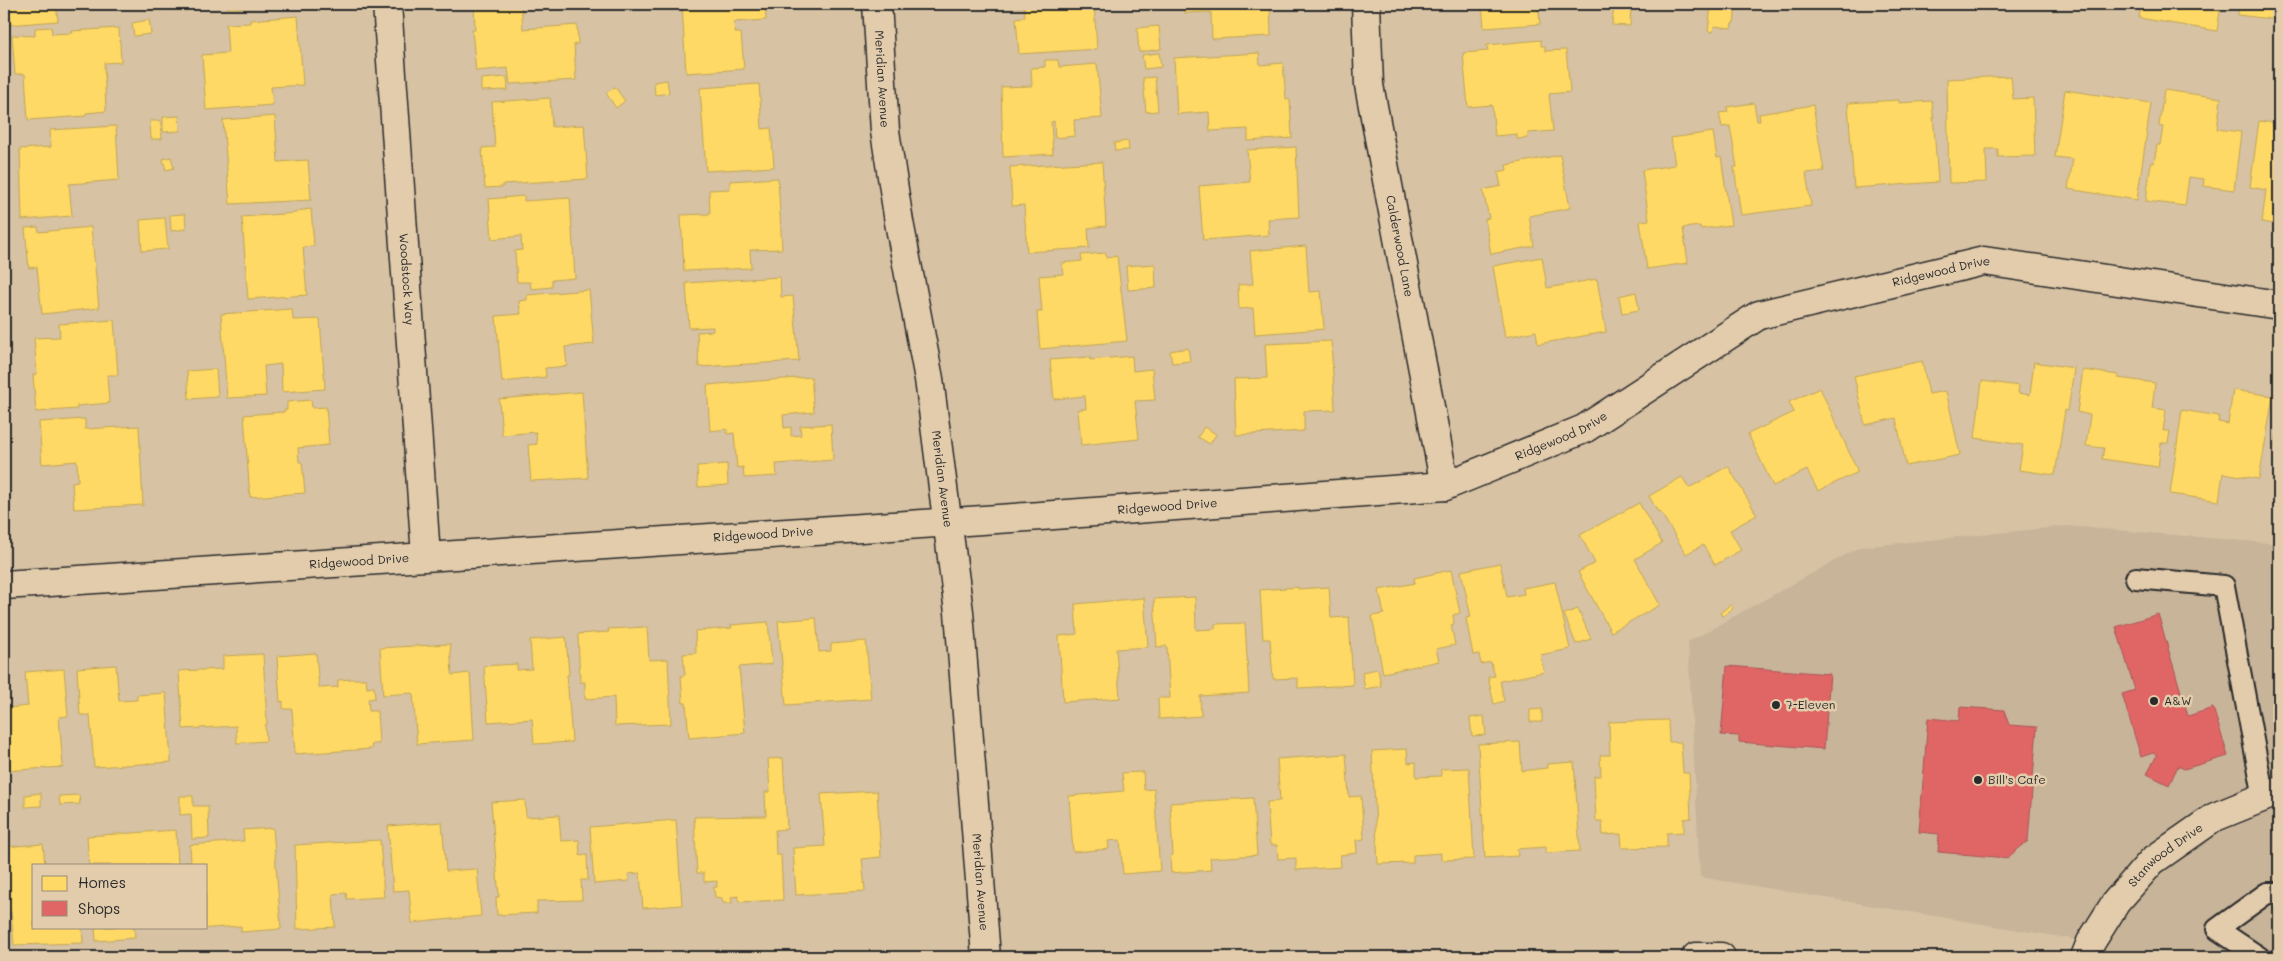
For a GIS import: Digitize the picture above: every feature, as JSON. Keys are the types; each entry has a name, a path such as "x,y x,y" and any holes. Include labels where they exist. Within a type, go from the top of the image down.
{"street":[{"name":"Woodstock Way","path":"387,4 426,556"},
{"name":"Meridian Avenue","path":"877,4 885,131 899,222 929,379 959,612 986,957"},
{"name":"Calderwood Lane","path":"1366,4 1369,85 1446,486"},
{"name":"Ridgewood Drive","path":"4,585 948,522 1446,486 1584,429 1759,315 1984,261 2279,305"},
{"name":"Stanwood Drive","path":"2085,957 2091,942 2116,902 2152,861 2215,817 2272,794"},
{"path":"1696,957 1721,957"}],"lane":[{"path":"2136,578 2224,586 2272,794"},
{"path":"2259,957 2217,929 2267,893 2279,893"}],"shaded area":[{"path":"2067,526 2279,544 2279,957 2118,957 2091,942 1700,877 1688,642 1860,547"}],"building: Homes":[{"path":"6,4 56,4 58,21 7,25"},
{"path":"228,4 298,4 298,6 228,8"},
{"path":"474,4 521,4 523,29 577,25 578,44 574,44 576,80 510,84 508,68 476,71 472,30 475,30"},
{"path":"682,4 765,4 766,20 734,22 735,33 741,33 744,69 686,73"},
{"path":"990,4 1094,4 1097,49 1019,54 1016,18 1025,17 1024,6 991,8"},
{"path":"1185,4 1270,4 1271,36 1212,39 1211,12 1185,13"},
{"path":"1482,4 1538,4 1540,24 1484,28"},
{"path":"1614,4 1631,4 1630,26 1612,25"},
{"path":"1716,4 1736,4 1734,23 1732,23 1731,28 1714,26 1713,32 1708,31 1711,7 1716,7"},
{"path":"2055,4 2089,4 2089,8"},
{"path":"2141,4 2221,4 2217,31 2139,18"},
{"path":"2239,4 2279,4 2279,20 2238,15"},
{"path":"298,16 303,85 271,87 273,105 206,110 202,55 228,53 226,24 251,23 250,20"},
{"path":"149,20 151,34 134,36 132,23"},
{"path":"1159,26 1161,49 1139,52 1137,28"},
{"path":"51,27 52,34 119,28 121,62 104,63 106,111 86,113 86,116 28,120 25,74 15,74 12,35 35,36 35,28"},
{"path":"1541,40 1541,46 1545,46 1545,51 1566,50 1570,92 1549,94 1553,131 1528,133 1528,138 1517,139 1517,134 1495,136 1492,105 1468,107 1463,53 1488,51 1487,45"},
{"path":"1159,53 1161,67 1144,69 1142,55"},
{"path":"1259,53 1260,65 1283,63 1286,99 1290,100 1292,138 1248,141 1248,129 1210,131 1209,112 1177,114 1174,58"},
{"path":"1045,60 1058,60 1059,67 1097,64 1102,118 1074,120 1075,136 1055,138 1054,121 1051,122 1053,154 1003,157 1001,87 1032,86 1031,68 1045,67"},
{"path":"2011,76 2013,99 2033,98 2035,156 1998,157 1998,149 1986,149 1987,182 1949,183 1947,79"},
{"path":"507,77 508,90 481,91 481,79"},
{"path":"1155,77 1158,111 1146,112 1143,78"},
{"path":"667,80 669,93 655,95 654,82"},
{"path":"759,84 762,129 771,128 774,167 706,171 700,88"},
{"path":"615,87 625,101 616,108 606,93"},
{"path":"2065,90 2151,103 2137,200 2068,189 2073,159 2055,157"},
{"path":"2164,90 2221,98 2217,129 2241,132 2234,190 2203,186 2204,179 2189,177 2185,206 2146,201 2151,162 2154,163 2163,127 2159,126"},
{"path":"550,98 552,127 584,125 588,179 503,184 503,187 485,188 482,148 495,147 492,102"},
{"path":"1899,100 1899,103 1932,101 1938,182 1854,188 1848,103"},
{"path":"1754,103 1757,121 1760,121 1759,114 1813,105 1824,171 1806,173 1811,206 1741,215 1734,167 1737,167 1730,126 1722,127 1719,113 1728,112 1727,107"},
{"path":"179,116 180,131 163,132 163,117"},
{"path":"275,116 278,162 308,160 311,200 230,204 223,120"},
{"path":"150,121 161,121 162,139 151,139"},
{"path":"2259,121 2279,124 2279,225 2262,222 2266,190 2250,187"},
{"path":"116,126 119,180 69,184 72,216 22,220 20,149 51,147 50,130"},
{"path":"1713,132 1717,158 1721,157 1731,225 1701,229 1700,226 1683,228 1688,263 1647,269 1640,221 1649,220 1642,170 1675,165 1671,138"},
{"path":"1128,141 1129,150 1115,151 1114,143"},
{"path":"1296,147 1299,217 1268,219 1269,235 1203,240 1199,186 1250,182 1247,150"},
{"path":"1560,155 1570,208 1529,216 1534,246 1491,254 1485,219 1489,218 1483,190 1501,186 1498,172 1507,170 1506,165"},
{"path":"171,157 174,168 166,170 163,159"},
{"path":"1102,162 1106,226 1088,228 1089,248 1027,252 1024,205 1012,206 1010,167"},
{"path":"778,178 782,249 750,250 751,268 684,271 681,215 710,214 709,190 730,189 730,181"},
{"path":"524,196 524,201 570,198 575,278 552,280 552,287 531,289 530,282 517,282 515,251 522,250 521,236 492,239 489,199"},
{"path":"311,209 314,246 303,247 307,295 248,299 242,217 297,213 297,211"},
{"path":"185,214 186,229 171,231 170,215"},
{"path":"165,218 168,249 142,251 140,220"},
{"path":"38,227 39,232 91,227 99,308 42,314 37,267 29,268 25,228"},
{"path":"1306,246 1309,292 1321,291 1324,329 1255,334 1253,308 1239,309 1238,285 1253,284 1250,251"},
{"path":"1106,253 1106,258 1117,256 1127,341 1040,349 1037,312 1042,312 1039,276 1064,274 1062,263 1082,261 1081,255"},
{"path":"1542,257 1547,288 1597,279 1606,332 1538,344 1536,331 1505,337 1493,266"},
{"path":"1155,264 1156,288 1128,290 1126,266"},
{"path":"780,277 781,297 793,296 799,361 699,367 697,332 713,331 713,327 689,328 686,283"},
{"path":"589,290 594,344 565,347 567,366 545,368 546,377 502,382 496,316 521,314 519,301 527,300 527,295"},
{"path":"1636,292 1639,310 1622,313 1619,296"},
{"path":"292,309 293,320 320,319 325,389 282,392 281,364 264,366 266,396 227,398 221,314"},
{"path":"114,320 118,375 107,375 109,403 77,406 77,409 36,412 33,375 37,374 34,338 60,337 59,324"},
{"path":"1331,341 1335,410 1304,411 1304,431 1236,435 1234,379 1267,378 1265,344"},
{"path":"1188,348 1190,361 1172,363 1170,351"},
{"path":"1132,356 1133,371 1152,369 1155,400 1135,401 1139,439 1081,445 1078,409 1086,409 1085,396 1054,399 1050,360 1090,357 1090,360"},
{"path":"1922,361 1929,394 1946,391 1960,455 1906,466 1896,418 1865,425 1854,376"},
{"path":"2034,362 2074,368 2068,411 2065,410 2055,475 2019,470 2023,445 1975,438 1982,381 2019,386 2018,393 2030,395"},
{"path":"216,369 218,397 189,399 187,371"},
{"path":"2083,370 2118,375 2118,378 2155,383 2152,408 2166,410 2163,431 2170,431 2168,443 2161,443 2158,467 2102,459 2104,448 2086,446 2090,415 2077,412"},
{"path":"811,377 814,412 783,415 784,428 791,427 791,436 801,435 800,426 831,424 833,460 776,464 777,476 744,478 743,467 737,468 734,433 727,434 727,429 710,431 707,385"},
{"path":"1820,388 1858,472 1818,491 1807,470 1773,486 1748,434 1794,412 1789,402"},
{"path":"2233,390 2273,396 2259,479 2223,473 2219,501 2170,494 2182,410 2219,416 2218,422 2228,424"},
{"path":"582,392 588,478 531,481 528,445 537,444 536,432 502,435 499,399"},
{"path":"311,400 312,408 326,407 329,445 298,448 299,462 302,462 305,493 250,497 244,415 284,412 284,410 287,410 287,402"},
{"path":"85,419 85,429 139,426 143,505 74,509 72,482 78,481 77,461 42,464 39,422"},
{"path":"2279,421 2279,447 2275,447"},
{"path":"1204,427 1216,434 1210,444 1198,437"},
{"path":"727,464 728,485 698,487 697,466"},
{"path":"1728,466 1757,515 1730,530 1741,550 1715,565 1703,545 1686,554 1649,496 1682,477 1689,488"},
{"path":"1639,503 1662,543 1635,559 1660,605 1611,632 1578,572 1595,563 1580,535"},
{"path":"2278,514 2279,530 2277,530"},
{"path":"1500,563 1507,597 1524,594 1523,588 1555,582 1570,649 1540,655 1544,672 1500,681 1504,701 1494,704 1488,677 1495,676 1491,662 1481,664 1479,654 1473,655 1466,618 1471,617 1461,571"},
{"path":"1451,570 1460,613 1453,615 1454,624 1451,625 1455,645 1436,649 1439,661 1383,673 1372,616 1384,614 1379,590 1415,583 1414,578"},
{"path":"1298,587 1298,589 1329,587 1331,618 1349,617 1353,685 1298,688 1298,678 1273,679 1270,639 1263,639 1260,590"},
{"path":"1195,597 1196,630 1215,629 1215,624 1245,623 1249,693 1200,696 1201,716 1159,719 1158,698 1170,698 1167,646 1157,647 1154,599"},
{"path":"1144,598 1148,647 1116,649 1120,698 1063,702 1059,636 1077,634 1075,604"},
{"path":"1730,605 1733,608 1723,616 1720,613"},
{"path":"1578,609 1591,639 1576,644 1564,614"},
{"path":"816,618 819,652 831,651 831,644 866,641 871,699 786,705 778,621"},
{"path":"768,622 772,664 739,667 745,733 689,738 686,703 683,703 681,676 685,675 683,654 696,653 695,631 732,628 731,625"},
{"path":"647,627 649,660 668,659 671,724 615,726 614,697 585,699 585,682 580,682 578,634 609,632 608,629"},
{"path":"566,637 572,742 534,744 532,719 488,722 484,666 517,664 517,670 532,669 530,640"},
{"path":"450,644 452,675 470,673 474,740 417,744 413,693 383,695 380,648"},
{"path":"316,653 319,688 338,687 338,680 350,679 366,679 367,688 374,687 375,698 368,699 369,711 377,711 379,744 372,744 371,749 295,754 292,709 283,709 283,701 280,702 277,656"},
{"path":"263,654 267,724 265,725 266,741 237,743 236,726 183,729 179,671 223,669 223,656"},
{"path":"116,665 119,701 137,700 137,695 166,693 171,762 94,767 90,715 80,715 77,668"},
{"path":"64,669 68,716 59,717 63,767 4,771 4,701 7,701 8,708 28,706 25,672"},
{"path":"1378,669 1381,686 1365,689 1362,672"},
{"path":"1542,709 1542,722 1530,722 1530,710"},
{"path":"1484,716 1486,735 1472,736 1470,718"},
{"path":"1668,720 1669,742 1681,742 1683,773 1689,773 1691,818 1684,819 1684,832 1667,833 1667,847 1622,848 1621,834 1603,835 1602,821 1596,821 1594,776 1601,776 1600,755 1610,755 1609,722"},
{"path":"1520,742 1522,771 1547,768 1547,764 1574,762 1580,851 1546,853 1546,847 1517,849 1518,856 1485,858 1478,744"},
{"path":"1407,749 1408,763 1416,762 1416,777 1441,776 1441,769 1469,768 1474,859 1441,860 1441,853 1413,855 1413,863 1378,864 1372,751"},
{"path":"1346,754 1349,797 1361,796 1364,839 1356,840 1357,853 1340,855 1341,867 1296,870 1296,858 1278,859 1277,845 1270,845 1267,802 1280,801 1277,759"},
{"path":"783,758 787,829 775,830 776,855 781,855 783,900 739,902 738,896 731,897 732,903 723,903 722,898 715,897 714,887 717,887 717,881 704,882 704,873 697,873 694,817 766,816 765,792 770,792 768,759"},
{"path":"1143,772 1144,790 1154,789 1160,871 1123,874 1120,840 1108,841 1109,849 1073,852 1069,796 1124,791 1122,773"},
{"path":"877,791 881,857 862,859 865,891 796,895 793,848 825,846 821,794"},
{"path":"41,793 41,806 25,807 25,795"},
{"path":"79,795 80,804 60,805 59,796"},
{"path":"180,796 193,796 193,806 208,806 209,838 192,839 191,814 180,815"},
{"path":"1253,798 1257,855 1210,858 1211,870 1171,873 1170,856 1173,855 1170,803"},
{"path":"525,800 526,817 559,815 561,841 579,840 580,856 587,855 588,880 581,880 582,900 537,901 537,913 497,915 496,897 499,897 491,802"},
{"path":"676,820 682,905 643,908 640,873 628,874 629,881 594,884 590,827"},
{"path":"442,822 446,871 477,869 481,916 412,923 409,890 393,891 388,826"},
{"path":"273,828 281,929 241,932 241,926 197,929 208,928 208,864 184,864 184,862 191,861 190,845 244,841 243,830"},
{"path":"176,830 178,864 89,864 87,836"},
{"path":"380,840 384,897 347,899 346,893 333,894 335,927 297,929 295,845"},
{"path":"43,844 45,864 32,864 32,928 82,928 83,943 14,945 11,912 4,912 4,847"},
{"path":"95,928 134,928 135,938 96,941"}],"building: Shops":[{"name":"A&W","path":"2158,614 2188,716 2213,708 2228,756 2184,769 2178,766 2169,785 2147,774 2157,755 2153,753 2141,757 2122,694 2135,690 2116,627"},
{"name":"7-Eleven","path":"1727,666 1830,674 1824,749 1739,742 1739,736 1721,735"},
{"name":"Bill's Cafe","path":"1960,707 2004,710 2009,725 2037,727 2028,841 2007,858 1938,852 1939,834 1919,832 1928,718 1959,721"}],"place":[{"name":"A&W","path":"2154,701"},
{"name":"7-Eleven","path":"1776,705"},
{"name":"Bill's Cafe","path":"1978,780"}]}
